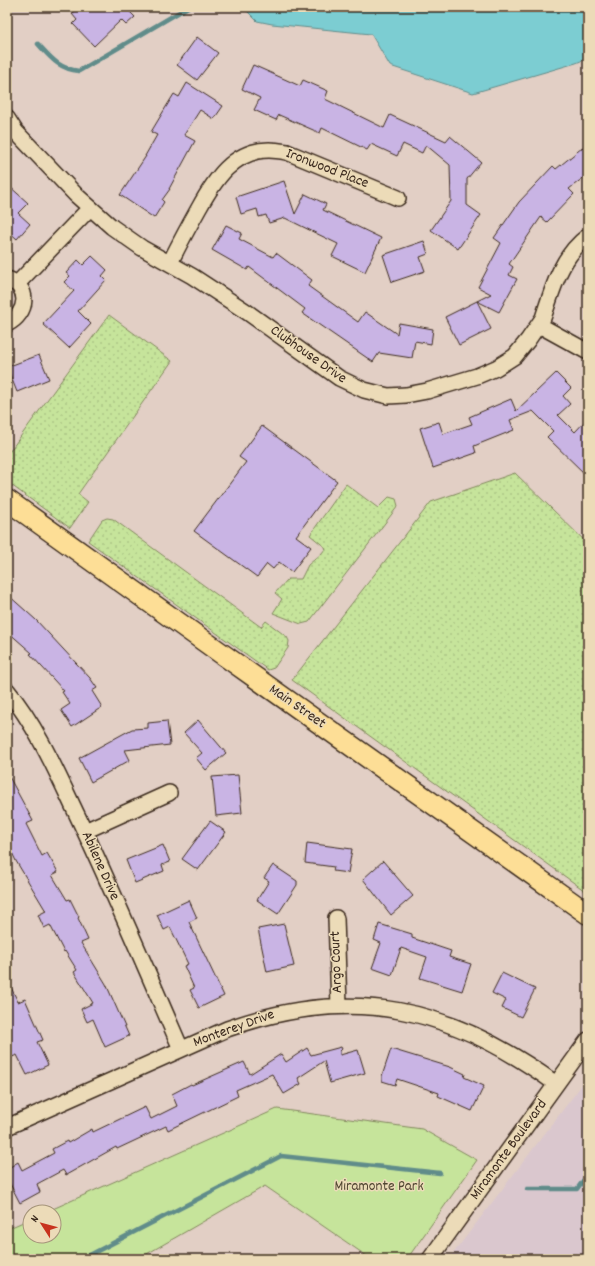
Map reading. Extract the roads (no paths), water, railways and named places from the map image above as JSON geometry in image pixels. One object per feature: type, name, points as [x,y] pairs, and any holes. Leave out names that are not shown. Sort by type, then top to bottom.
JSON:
[{"type":"main road","name":"Main Street","points":[[7,500],[588,914]]},
{"type":"street","name":"Clubhouse Drive","points":[[7,118],[12,136],[112,227],[142,248],[170,262],[247,312],[338,378],[364,390],[388,396],[406,395],[427,391],[477,376],[496,368],[514,356],[539,325],[557,276],[566,260],[588,236]]},
{"type":"street","name":"Ironwood Place","points":[[170,262],[216,180],[229,165],[246,155],[255,152],[268,150],[287,152],[398,198]]},
{"type":"street","points":[[7,324],[14,321],[24,308],[22,292],[12,281],[90,208]]},
{"type":"street","points":[[539,325],[588,352]]},
{"type":"street","name":"Abilene Drive","points":[[7,690],[35,731],[85,831],[182,1048]]},
{"type":"street","points":[[85,831],[169,793]]},
{"type":"street","name":"Argo Court","points":[[336,918],[339,1006]]},
{"type":"street","name":"Monterey Drive","points":[[7,1126],[227,1029],[253,1019],[317,1006],[375,1007],[406,1012],[446,1023],[476,1035],[507,1052],[538,1070],[556,1084]]},
{"type":"street","name":"Miramonte Boulevard","points":[[430,1259],[588,1040]]},
{"type":"water","points":[[243,7],[588,7],[588,58],[576,63],[473,93],[390,66],[371,34],[272,24],[257,21]]},
{"type":"waterway","points":[[38,44],[56,62],[66,68],[79,71],[188,7]]},
{"type":"waterway","points":[[82,1259],[281,1156],[440,1173]]},
{"type":"waterway","points":[[527,1189],[577,1189],[588,1174]]},
{"type":"park label","name":"Miramonte Park","points":[[379,1187]]}]
